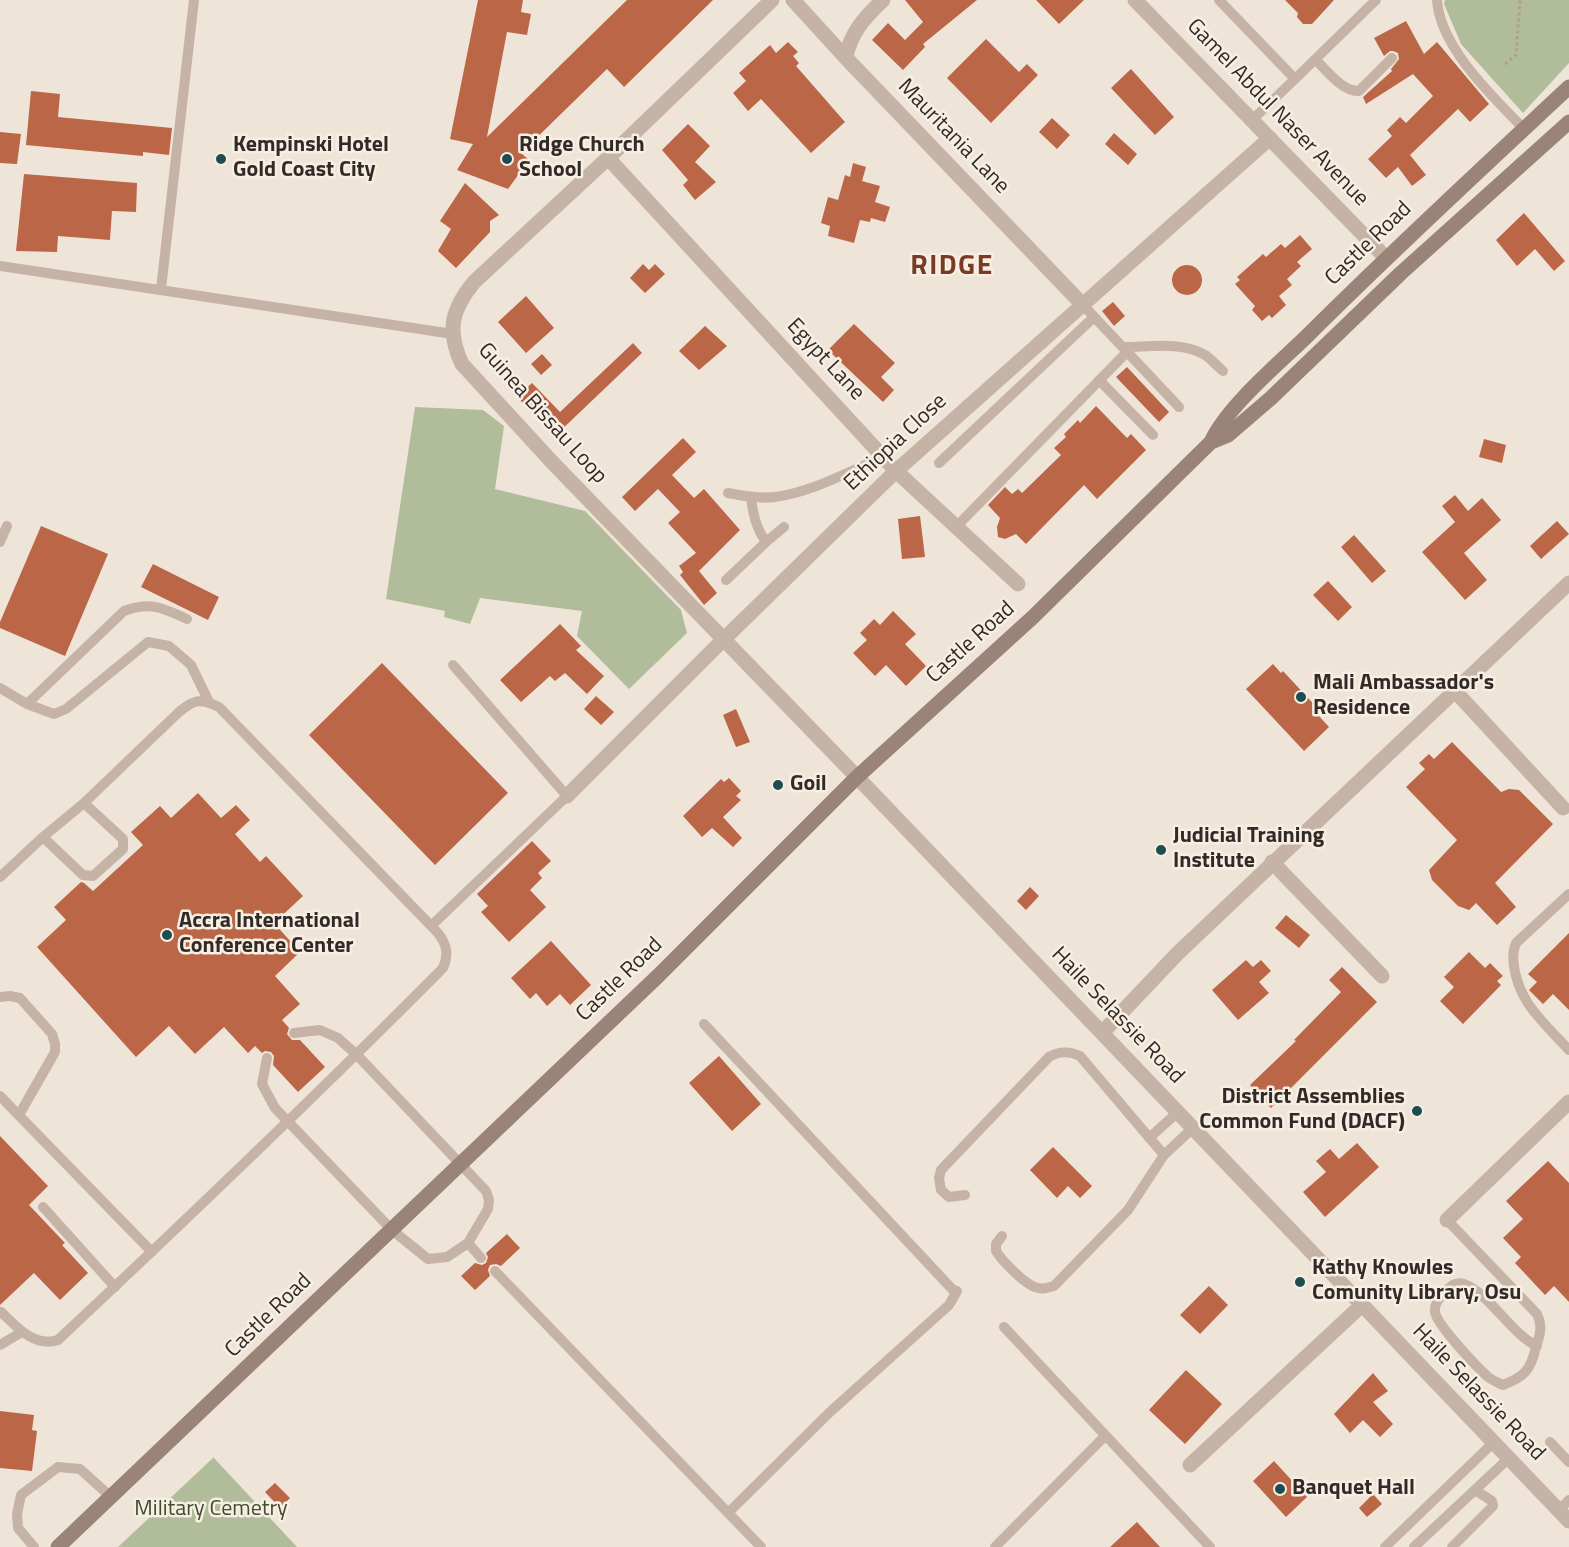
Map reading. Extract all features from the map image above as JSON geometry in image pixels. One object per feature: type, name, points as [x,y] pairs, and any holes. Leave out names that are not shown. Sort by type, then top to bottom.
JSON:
[{"type":"main road","name":"Castle Road","points":[[58,1547],[658,976],[857,777],[1033,617],[1211,442],[1218,427],[1258,383],[1386,258],[1569,87]]},
{"type":"main road","name":"Castle Road","points":[[1211,442],[1228,435],[1271,398],[1401,273],[1569,122]]},
{"type":"street","name":"Guinea Bissau Loop","points":[[772,0],[608,158],[474,282],[460,300],[453,317],[453,334],[455,350],[462,364],[552,462],[857,777]]},
{"type":"street","name":"Mauritania Lane","points":[[793,0],[1082,304]]},
{"type":"street","points":[[846,58],[848,44],[855,30],[883,0]]},
{"type":"street","name":"Gamel Abdul Naser Avenue","points":[[1135,0],[1386,258]]},
{"type":"street","name":"Ethiopia Close","points":[[567,796],[896,471],[1270,138]]},
{"type":"street","name":"Egypt Lane","points":[[608,158],[896,471],[1017,584]]},
{"type":"street","points":[[1102,1033],[1178,953],[1272,862],[1569,583]]},
{"type":"street","points":[[1454,690],[1563,808]]},
{"type":"street","name":"Haile Selassie Road","points":[[857,777],[1509,1458],[1566,1510]]},
{"type":"street","points":[[1272,862],[1382,976]]},
{"type":"street","points":[[1447,1220],[1569,1102]]},
{"type":"street","points":[[1190,1465],[1362,1305]]},
{"type":"lane","points":[[161,289],[194,0]]},
{"type":"lane","points":[[1219,0],[1295,79]]},
{"type":"lane","points":[[1252,120],[1376,0]]},
{"type":"lane","points":[[1437,0],[1441,23],[1451,44],[1468,67],[1524,129]]},
{"type":"lane","points":[[1316,60],[1345,87],[1353,91],[1359,90],[1392,58]]},
{"type":"lane","points":[[0,266],[453,334]]},
{"type":"lane","points":[[1082,304],[1179,407]]},
{"type":"lane","points":[[939,463],[1094,317]]},
{"type":"lane","points":[[956,527],[1099,380],[1125,350],[1173,346],[1190,348],[1206,355],[1223,371]]},
{"type":"lane","points":[[1099,380],[1153,435]]},
{"type":"lane","points":[[728,493],[751,497],[774,497],[805,490],[883,457]]},
{"type":"lane","points":[[751,497],[758,532],[766,542]]},
{"type":"lane","points":[[0,542],[7,526]]},
{"type":"lane","points":[[726,580],[784,526]]},
{"type":"lane","points":[[27,704],[124,611],[140,605],[159,606],[188,619]]},
{"type":"lane","points":[[0,688],[27,704],[54,714],[66,709],[148,642],[169,646],[191,665],[209,702]]},
{"type":"lane","points":[[431,926],[567,796],[453,665]]},
{"type":"lane","points":[[0,877],[84,803],[179,712],[191,702],[200,700],[219,707],[431,926],[445,942],[447,951],[443,968],[357,1055],[153,1252],[58,1340],[50,1343],[40,1341],[22,1332],[1,1312]]},
{"type":"lane","points":[[43,837],[83,875],[93,876],[123,849],[124,844],[123,839],[84,803]]},
{"type":"lane","points":[[1569,894],[1516,943],[1512,962],[1526,1001],[1569,1050]]},
{"type":"lane","points":[[0,997],[20,998],[52,1034],[56,1044],[55,1052],[19,1115]]},
{"type":"lane","points":[[704,1024],[953,1290],[957,1291],[949,1305],[830,1412],[728,1513]]},
{"type":"lane","points":[[267,1059],[262,1084],[274,1108],[392,1230],[428,1259],[447,1257],[468,1244],[488,1209],[489,1200],[486,1191],[357,1055],[338,1038],[320,1030],[294,1033]]},
{"type":"lane","points":[[965,1195],[949,1197],[941,1190],[939,1178],[941,1170],[1049,1058],[1057,1053],[1070,1052],[1080,1056],[1164,1155]]},
{"type":"lane","points":[[0,1096],[153,1252]]},
{"type":"lane","points":[[1149,1138],[1178,1112]]},
{"type":"lane","points":[[1002,1236],[996,1244],[996,1251],[1001,1258],[1033,1287],[1045,1289],[1054,1286],[1128,1210],[1164,1155],[1193,1128]]},
{"type":"lane","points":[[43,1207],[115,1287]]},
{"type":"lane","points":[[1447,1220],[1537,1314],[1541,1327],[1535,1356],[1529,1368],[1517,1379],[1503,1385],[1488,1377],[1438,1323],[1434,1311],[1438,1299],[1452,1285],[1461,1283],[1472,1288],[1526,1341],[1537,1346]]},
{"type":"lane","points":[[468,1244],[481,1258]]},
{"type":"lane","points":[[495,1271],[761,1547]]},
{"type":"lane","points":[[1004,1327],[1209,1547]]},
{"type":"lane","points":[[0,1345],[22,1332]]},
{"type":"lane","points":[[995,1547],[1105,1436]]},
{"type":"lane","points":[[1385,1547],[1494,1442]]},
{"type":"lane","points":[[1550,1442],[1569,1462]]},
{"type":"lane","points":[[1414,1547],[1509,1458]]},
{"type":"lane","points":[[34,1547],[18,1528],[17,1514],[21,1495],[58,1467],[80,1469],[111,1497]]},
{"type":"lane","points":[[1452,1547],[1493,1506],[1492,1502],[1475,1490]]},
{"type":"path","points":[[1505,64],[1516,55],[1520,0]]},
{"type":"green space","points":[[1445,0],[1569,0],[1569,63],[1523,113],[1461,44],[1444,4]]},
{"type":"green space","points":[[415,407],[483,410],[504,426],[495,489],[585,511],[681,610],[687,633],[629,689],[577,636],[582,611],[480,598],[470,624],[444,617],[445,611],[386,599]]},
{"type":"green space","name":"Military Cemetry","points":[[213,1458],[297,1547],[118,1547]]},
{"type":"building","points":[[478,0],[523,0],[521,12],[531,14],[527,35],[507,32],[487,137],[627,0],[713,0],[624,87],[607,69],[521,153],[529,160],[508,189],[457,170],[473,144],[450,139]]},
{"type":"building","points":[[905,0],[977,0],[923,44],[925,47],[903,70],[872,40],[888,23],[905,40],[923,22]]},
{"type":"building","points":[[1036,0],[1084,0],[1059,24]]},
{"type":"building","points":[[1285,0],[1334,0],[1312,24],[1303,24],[1297,17],[1298,13]]},
{"type":"building","points":[[1406,21],[1424,54],[1437,42],[1489,104],[1470,122],[1458,109],[1410,155],[1426,175],[1412,186],[1398,167],[1386,178],[1368,159],[1392,136],[1387,130],[1400,117],[1406,123],[1433,96],[1413,74],[1366,104],[1363,97],[1392,71],[1391,69],[1399,59],[1398,53],[1393,51],[1384,56],[1374,38]]},
{"type":"building","points":[[986,39],[1019,72],[1027,64],[1038,75],[991,123],[947,78]]},
{"type":"building","points":[[788,42],[798,52],[793,56],[799,63],[796,66],[845,122],[811,153],[761,99],[748,111],[733,93],[746,81],[739,73],[770,45],[776,53]]},
{"type":"building","points":[[1131,69],[1174,117],[1155,135],[1111,88]]},
{"type":"building","points":[[31,91],[60,94],[58,117],[172,128],[169,155],[143,152],[143,156],[26,145]]},
{"type":"building","points":[[1052,118],[1070,135],[1057,149],[1039,132]]},
{"type":"building","points":[[688,124],[710,146],[695,162],[716,182],[695,200],[683,185],[688,180],[662,150]]},
{"type":"building","points":[[0,132],[21,134],[17,164],[0,163]]},
{"type":"building","points":[[1114,133],[1137,154],[1128,165],[1105,144]]},
{"type":"building","points":[[853,163],[866,167],[862,181],[880,186],[875,202],[890,207],[885,222],[871,218],[870,222],[860,220],[854,243],[828,236],[830,226],[821,223],[828,197],[838,200],[845,175],[850,177]]},
{"type":"building","points":[[24,174],[137,183],[136,212],[112,211],[110,240],[58,236],[57,252],[16,251]]},
{"type":"building","points":[[465,183],[499,215],[490,221],[490,232],[456,268],[438,251],[451,229],[440,221]]},
{"type":"building","points":[[1524,213],[1565,261],[1554,271],[1535,249],[1517,266],[1496,240]]},
{"type":"building","points":[[1300,235],[1312,249],[1297,262],[1301,266],[1287,279],[1292,285],[1279,296],[1286,305],[1272,318],[1269,315],[1262,321],[1252,310],[1255,306],[1235,284],[1240,280],[1237,277],[1263,254],[1266,257],[1281,244],[1285,248]]},
{"type":"building","points":[[643,264],[649,270],[655,264],[665,274],[645,293],[630,278]]},
{"type":"building","points":[[1187,265],[1198,269],[1202,280],[1198,291],[1187,295],[1176,291],[1172,280],[1176,269]]},
{"type":"building","points":[[526,296],[554,328],[526,353],[498,322]]},
{"type":"building","points":[[1113,302],[1125,316],[1114,326],[1102,311]]},
{"type":"building","points":[[854,324],[895,363],[881,377],[894,390],[883,402],[828,350]]},
{"type":"building","points":[[705,326],[727,346],[699,370],[679,351]]},
{"type":"building","points":[[633,343],[642,353],[557,434],[537,413],[535,415],[517,397],[532,383],[560,412]]},
{"type":"building","points":[[542,354],[552,365],[541,375],[531,364]]},
{"type":"building","points":[[1127,367],[1169,412],[1159,422],[1116,377]]},
{"type":"building","points":[[1096,406],[1127,438],[1131,434],[1146,450],[1097,499],[1084,485],[1026,544],[1016,534],[1005,539],[998,537],[997,527],[1000,518],[988,505],[1005,487],[1012,494],[1018,489],[1022,493],[1061,455],[1054,448],[1066,437],[1064,434],[1078,420],[1080,423]]},
{"type":"building","points":[[683,438],[696,452],[672,475],[694,498],[704,489],[740,530],[699,571],[717,593],[704,605],[680,575],[683,572],[679,566],[696,553],[668,523],[680,512],[658,489],[635,511],[622,497]]},
{"type":"building","points":[[1484,439],[1506,445],[1502,463],[1479,457]]},
{"type":"building","points":[[1455,495],[1468,511],[1482,498],[1501,520],[1464,553],[1487,580],[1465,600],[1422,552],[1455,522],[1442,506]]},
{"type":"building","points":[[920,516],[925,557],[902,559],[898,519]]},
{"type":"building","points":[[1557,521],[1569,534],[1541,559],[1530,546]]},
{"type":"building","points":[[41,526],[108,554],[65,656],[0,628],[0,622]]},
{"type":"building","points":[[1354,535],[1386,571],[1372,583],[1341,547]]},
{"type":"building","points":[[153,564],[219,597],[208,620],[141,587]]},
{"type":"building","points":[[1328,581],[1352,607],[1338,621],[1313,595]]},
{"type":"building","points":[[893,611],[916,634],[905,644],[926,666],[906,686],[886,665],[875,676],[853,653],[867,640],[860,633],[874,619],[880,625]]},
{"type":"building","points":[[560,624],[581,646],[576,650],[604,676],[587,694],[565,673],[555,681],[550,676],[521,702],[500,680]]},
{"type":"building","points":[[382,663],[508,793],[435,865],[309,735]]},
{"type":"building","points":[[1273,664],[1281,673],[1283,671],[1321,712],[1318,715],[1329,727],[1304,751],[1246,689]]},
{"type":"building","points":[[596,696],[614,712],[601,725],[584,709]]},
{"type":"building","points":[[736,709],[750,742],[736,747],[723,715]]},
{"type":"building","points":[[1452,742],[1501,792],[1509,789],[1519,790],[1553,824],[1495,883],[1516,907],[1497,925],[1476,903],[1469,910],[1458,906],[1432,880],[1429,870],[1457,840],[1406,787],[1425,769],[1419,763],[1429,754],[1434,759]]},
{"type":"building","points":[[729,778],[741,791],[736,796],[741,800],[723,817],[742,838],[733,847],[712,828],[702,837],[683,816],[721,779],[724,782]]},
{"type":"building","name":"Accra International Conference Center","points":[[198,793],[221,818],[236,805],[250,820],[235,834],[260,862],[266,856],[303,896],[274,923],[300,952],[275,976],[300,1004],[282,1020],[289,1028],[287,1034],[292,1040],[300,1040],[325,1067],[298,1092],[273,1065],[274,1056],[271,1052],[262,1053],[255,1046],[248,1053],[224,1027],[195,1054],[169,1026],[136,1057],[37,947],[66,920],[54,907],[81,882],[93,891],[143,845],[131,832],[160,806],[171,818]]},
{"type":"building","points":[[532,841],[551,861],[538,873],[542,878],[530,890],[546,907],[509,942],[481,912],[488,906],[477,894]]},
{"type":"building","points":[[1030,887],[1039,896],[1026,910],[1017,901]]},
{"type":"building","points":[[1286,915],[1310,935],[1299,948],[1275,928]]},
{"type":"building","points":[[1569,933],[1569,1010],[1553,994],[1543,1004],[1529,990],[1537,982],[1528,974]]},
{"type":"building","points":[[551,941],[591,985],[570,1005],[560,994],[547,1006],[536,993],[530,999],[511,978]]},
{"type":"building","points":[[1469,952],[1485,968],[1490,963],[1503,976],[1497,981],[1501,985],[1463,1024],[1440,1001],[1454,987],[1444,977]]},
{"type":"building","points":[[1246,960],[1253,967],[1261,960],[1271,971],[1259,982],[1269,993],[1238,1020],[1212,990]]},
{"type":"building","points":[[1342,967],[1377,1002],[1271,1108],[1250,1085],[1296,1041],[1294,1040],[1341,992],[1329,980]]},
{"type":"building","points":[[719,1056],[761,1104],[732,1131],[689,1083]]},
{"type":"building","points":[[0,1136],[48,1186],[29,1205],[65,1243],[62,1245],[88,1273],[60,1300],[34,1273],[0,1305]]},
{"type":"building","points":[[1357,1143],[1379,1167],[1325,1217],[1303,1192],[1326,1172],[1316,1161],[1330,1149],[1339,1159]]},
{"type":"building","points":[[1053,1147],[1092,1186],[1080,1198],[1068,1186],[1057,1198],[1030,1170]]},
{"type":"building","points":[[1548,1161],[1569,1183],[1569,1302],[1554,1286],[1545,1295],[1515,1263],[1521,1257],[1503,1238],[1523,1219],[1506,1201]]},
{"type":"building","points":[[507,1234],[520,1248],[501,1266],[490,1265],[488,1270],[490,1276],[475,1290],[461,1276],[475,1263],[482,1265],[486,1263],[488,1257],[486,1253]]},
{"type":"building","points":[[1209,1286],[1228,1305],[1200,1334],[1180,1315]]},
{"type":"building","points":[[1186,1370],[1222,1404],[1185,1444],[1149,1410]]},
{"type":"building","points":[[1373,1373],[1388,1391],[1373,1402],[1393,1424],[1380,1437],[1363,1420],[1350,1433],[1334,1414]]},
{"type":"building","points":[[0,1411],[34,1415],[32,1430],[37,1431],[32,1471],[0,1468]]},
{"type":"building","name":"Banquet Hall","points":[[1274,1461],[1307,1497],[1286,1517],[1253,1481]]},
{"type":"building","points":[[275,1483],[290,1498],[280,1508],[265,1492]]},
{"type":"building","points":[[1373,1494],[1382,1504],[1367,1517],[1359,1508]]},
{"type":"building","points":[[1137,1522],[1160,1547],[1110,1547]]},
{"type":"place","name":"Kempinski Hotel Gold Coast City","points":[[221,159]]},
{"type":"place","name":"Ridge Church School","points":[[507,159]]},
{"type":"place","name":"Mali Ambassador's Residence","points":[[1301,697]]},
{"type":"place","name":"Goil","points":[[778,785]]},
{"type":"place","name":"Judicial Training Institute","points":[[1161,850]]},
{"type":"place","name":"Accra International Conference Center","points":[[167,935]]},
{"type":"place","name":"District Assemblies Common Fund (DACF)","points":[[1417,1111]]},
{"type":"place","name":"Kathy Knowles Comunity Library, Osu","points":[[1300,1282]]},
{"type":"place","name":"Banquet Hall","points":[[1280,1489]]},
{"type":"district","name":"RIDGE","points":[[952,267]]}]
